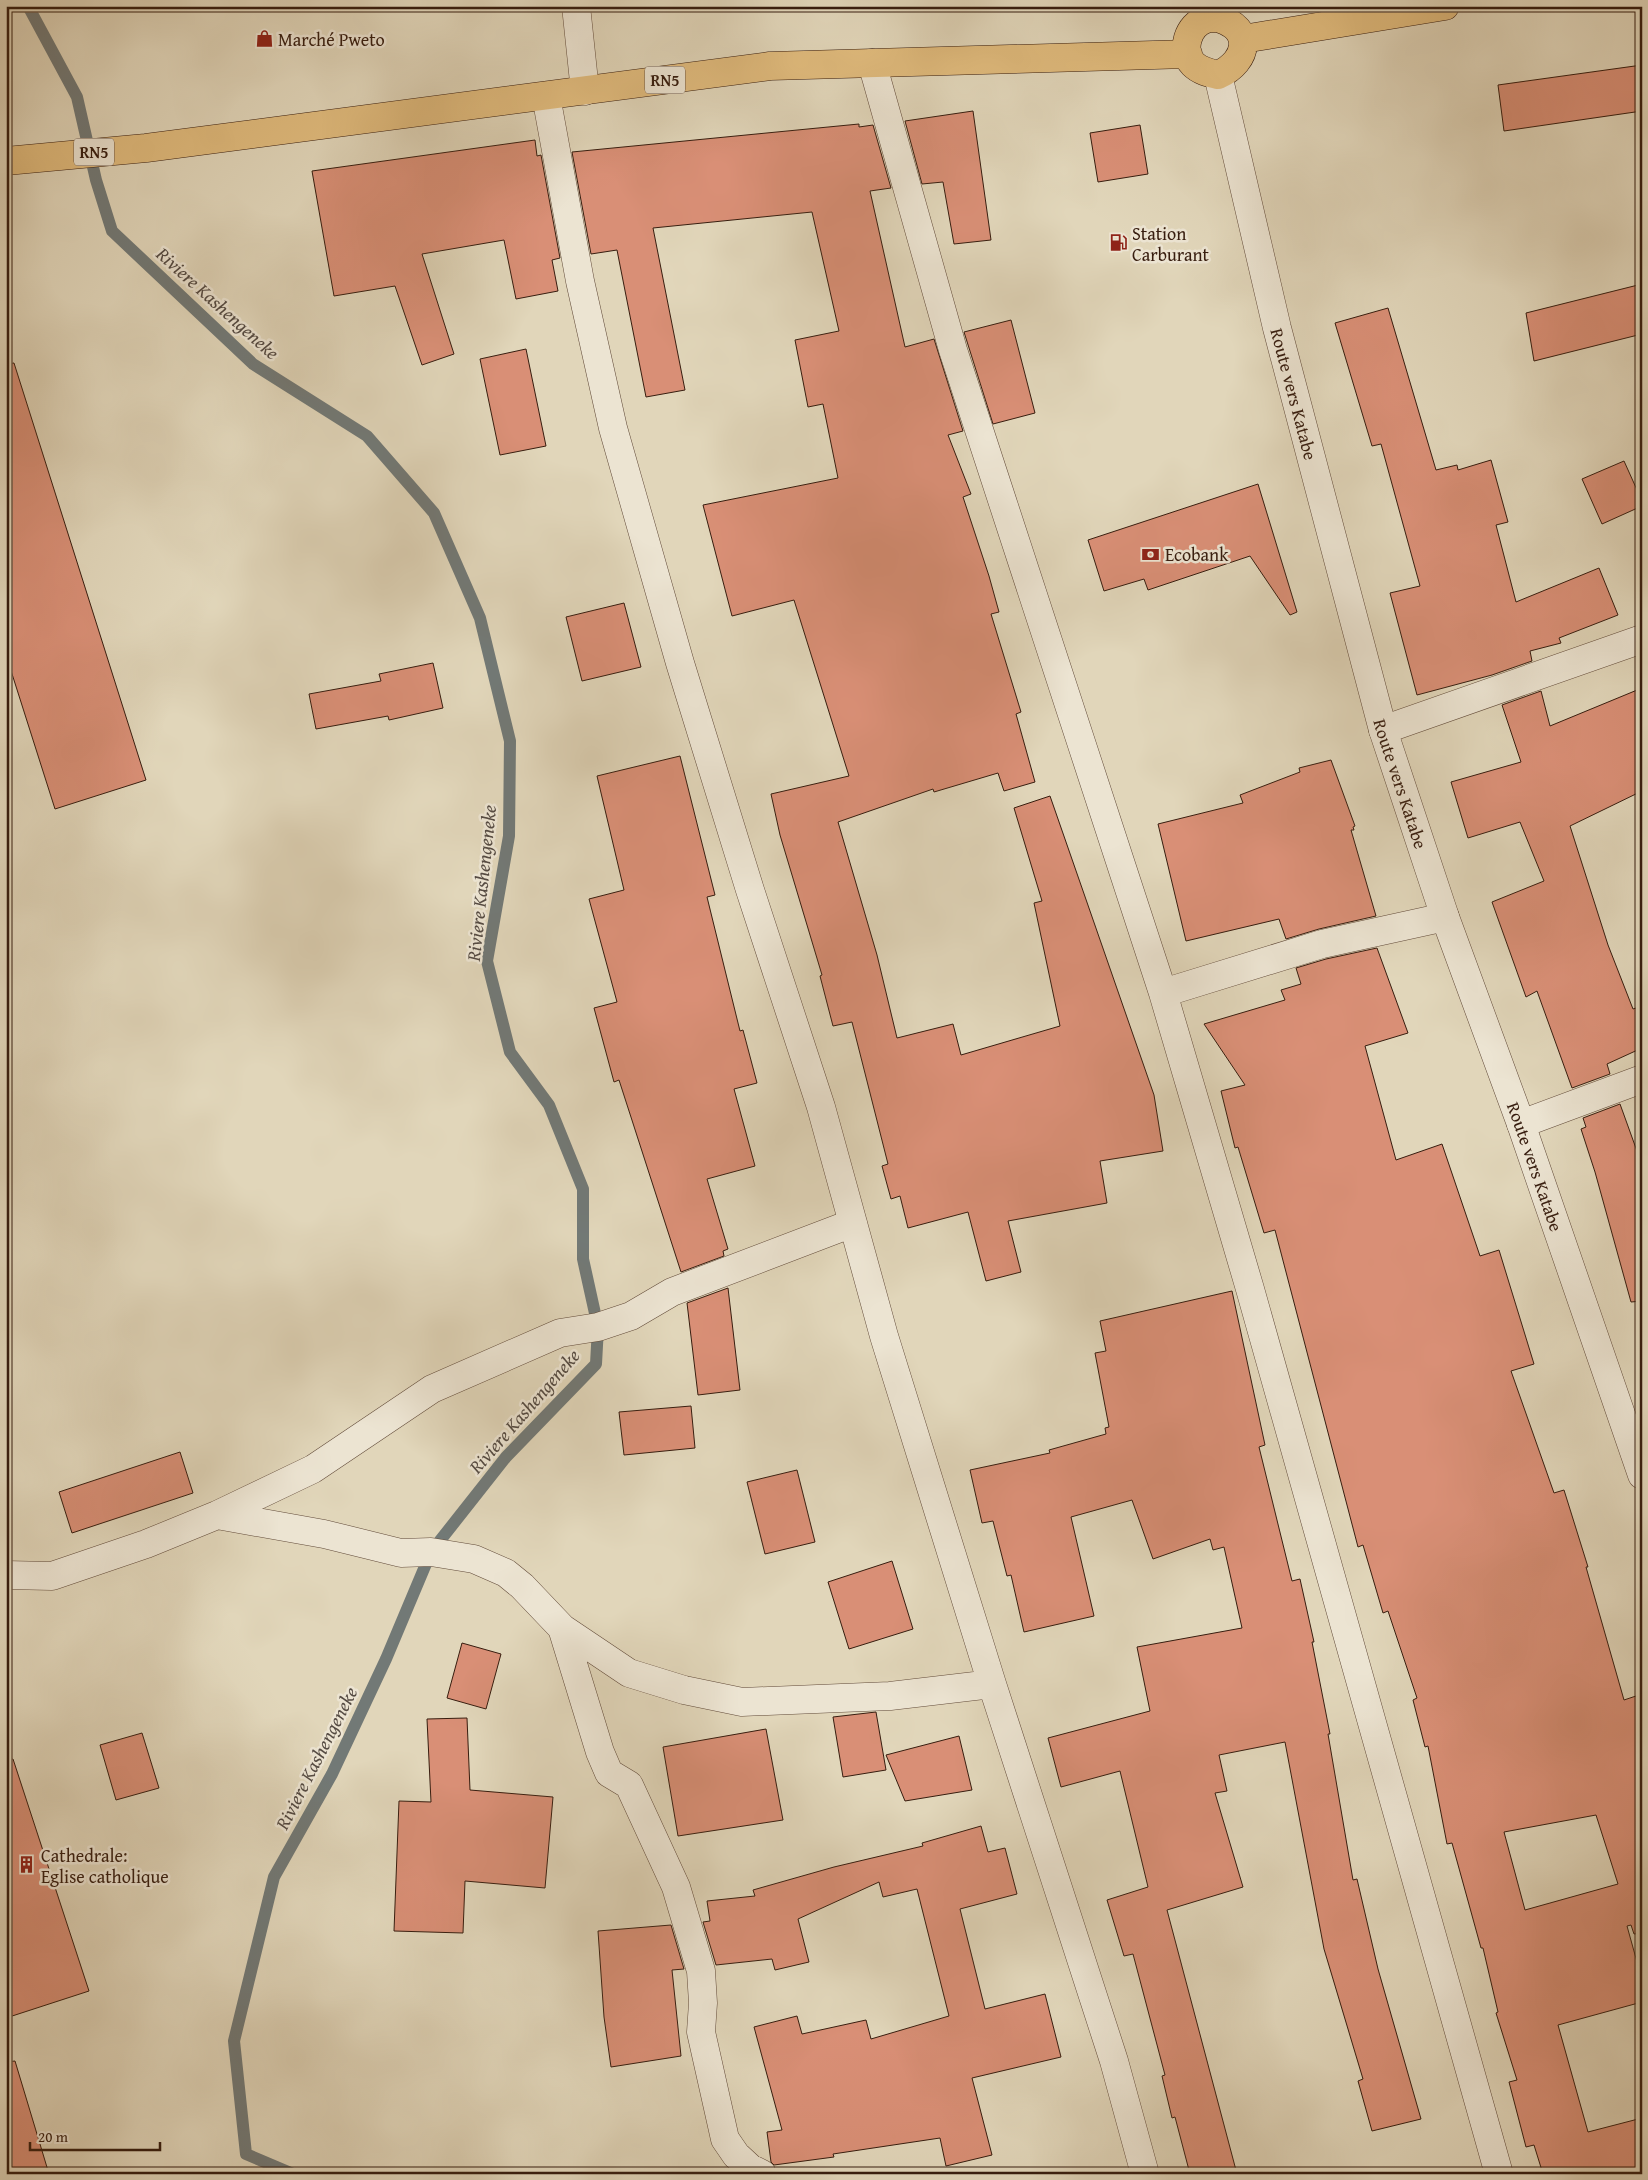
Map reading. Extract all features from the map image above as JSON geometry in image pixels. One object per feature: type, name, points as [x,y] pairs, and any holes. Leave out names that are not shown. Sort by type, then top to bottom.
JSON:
[{"type":"highway","points":[[1243,39],[1445,6]]},
{"type":"highway","points":[[1217,18],[1229,21],[1238,29],[1243,39],[1242,51],[1238,62],[1230,70],[1218,76],[1200,70],[1192,63],[1186,44],[1189,35],[1196,25],[1206,19],[1217,18]]},
{"type":"highway","name":"RN5","points":[[6,161],[41,156],[146,148],[770,66],[1188,54]]},
{"type":"street","points":[[576,6],[585,91]]},
{"type":"street","points":[[872,63],[953,350],[1163,993],[1250,1290],[1499,2174]]},
{"type":"street","name":"Route vers Katabe","points":[[1218,76],[1277,328],[1383,730],[1445,917],[1521,1124],[1642,1474]]},
{"type":"street","points":[[546,96],[580,281],[613,428],[680,662],[753,900],[821,1107],[884,1336],[992,1684],[1114,2061],[1145,2174]]},
{"type":"street","points":[[1383,730],[1642,638]]},
{"type":"street","points":[[1163,993],[1322,944],[1445,917]]},
{"type":"street","points":[[1521,1124],[1642,1079]]},
{"type":"street","points":[[6,1575],[52,1576],[146,1544],[217,1515],[313,1469],[432,1389],[560,1333],[598,1327],[631,1316],[672,1292],[853,1223]]},
{"type":"street","points":[[217,1515],[324,1534],[401,1553],[431,1552],[474,1559],[506,1573],[522,1586],[562,1628],[629,1674],[684,1690],[742,1702],[890,1696],[992,1684]]},
{"type":"street","points":[[562,1628],[600,1752],[609,1773],[629,1785],[676,1887],[701,1971],[703,2003],[701,2032],[725,2139],[736,2155],[750,2168],[762,2174]]},
{"type":"building","points":[[1642,65],[1642,111],[1504,131],[1498,85]]},
{"type":"building","points":[[973,111],[991,240],[954,244],[943,182],[922,184],[905,121]]},
{"type":"building","points":[[859,124],[859,127],[873,125],[891,188],[870,191],[905,347],[934,339],[963,431],[948,435],[971,494],[963,497],[999,612],[991,614],[1021,712],[1016,714],[1035,782],[1004,791],[998,773],[934,792],[933,789],[838,822],[877,955],[897,1038],[953,1024],[961,1055],[1060,1026],[1034,903],[1042,901],[1014,808],[1050,796],[1154,1095],[1163,1151],[1100,1161],[1107,1203],[1008,1221],[1021,1272],[986,1281],[968,1212],[908,1228],[900,1196],[891,1199],[882,1166],[888,1164],[852,1022],[833,1026],[820,976],[822,975],[780,835],[771,794],[849,776],[794,600],[732,616],[703,505],[838,478],[823,404],[808,407],[795,340],[839,331],[812,212],[653,228],[685,390],[646,397],[617,250],[591,254],[572,152]]},
{"type":"building","points":[[1140,125],[1148,174],[1098,182],[1090,133]]},
{"type":"building","points":[[535,140],[537,156],[541,155],[560,258],[552,260],[558,291],[516,299],[504,240],[422,254],[454,354],[422,365],[395,286],[334,296],[312,171]]},
{"type":"building","points":[[1642,284],[1642,334],[1534,361],[1526,313]]},
{"type":"building","points":[[1388,308],[1436,470],[1457,465],[1458,470],[1491,460],[1508,522],[1496,525],[1516,602],[1599,568],[1618,615],[1559,638],[1561,643],[1530,651],[1532,661],[1492,675],[1417,695],[1390,593],[1420,586],[1381,444],[1372,446],[1335,323]]},
{"type":"building","points":[[1011,320],[1035,413],[993,424],[964,332]]},
{"type":"building","points":[[526,349],[546,446],[500,455],[480,359]]},
{"type":"building","points":[[14,363],[146,780],[55,809],[6,655],[6,364]]},
{"type":"building","points":[[1624,461],[1642,501],[1642,506],[1602,524],[1582,479]]},
{"type":"building","points":[[1258,484],[1297,612],[1290,615],[1250,556],[1148,590],[1144,579],[1104,591],[1088,540]]},
{"type":"building","points":[[624,603],[641,667],[582,681],[566,617]]},
{"type":"building","points":[[433,663],[443,708],[389,720],[388,716],[316,729],[309,694],[381,681],[379,674]]},
{"type":"building","points":[[1642,688],[1642,791],[1570,826],[1608,945],[1633,1009],[1642,1006],[1642,1048],[1607,1064],[1610,1074],[1572,1088],[1537,991],[1526,997],[1492,902],[1544,881],[1520,822],[1468,838],[1451,782],[1521,762],[1502,705],[1541,691],[1550,726]]},
{"type":"building","points":[[680,756],[715,895],[707,897],[740,1031],[743,1030],[757,1083],[734,1089],[755,1166],[707,1179],[728,1249],[723,1251],[724,1256],[681,1272],[619,1080],[614,1082],[594,1008],[617,1002],[589,899],[624,890],[597,776]]},
{"type":"building","points":[[1331,760],[1355,826],[1353,827],[1354,830],[1351,830],[1376,916],[1319,929],[1286,939],[1279,919],[1186,941],[1158,824],[1243,803],[1240,795],[1300,772],[1299,768]]},
{"type":"building","points":[[1377,948],[1408,1033],[1365,1046],[1396,1160],[1442,1144],[1480,1256],[1499,1250],[1534,1364],[1511,1371],[1554,1493],[1564,1490],[1588,1567],[1586,1567],[1624,1700],[1642,1694],[1642,1933],[1634,1934],[1631,1925],[1627,1926],[1642,1980],[1642,2002],[1558,2025],[1588,2132],[1642,2118],[1642,2168],[1620,2174],[1543,2174],[1534,2145],[1526,2147],[1509,2082],[1517,2080],[1496,2013],[1498,2012],[1483,1948],[1481,1948],[1452,1843],[1447,1844],[1428,1746],[1425,1747],[1413,1700],[1417,1698],[1388,1611],[1383,1613],[1363,1545],[1358,1547],[1275,1230],[1264,1233],[1238,1147],[1235,1148],[1221,1091],[1245,1085],[1204,1024],[1285,1000],[1281,990],[1301,984],[1296,968],[1326,959]],"holes":[[[1596,1815],[1618,1884],[1525,1910],[1504,1832]]]},
{"type":"building","points":[[1620,1104],[1642,1165],[1642,1301],[1631,1302],[1595,1172],[1581,1129],[1586,1127],[1583,1118]]},
{"type":"building","points":[[728,1288],[740,1390],[698,1395],[687,1303]]},
{"type":"building","points":[[1232,1291],[1265,1445],[1259,1447],[1292,1581],[1300,1579],[1314,1642],[1312,1642],[1330,1734],[1328,1734],[1353,1880],[1357,1879],[1378,1969],[1421,2119],[1372,2131],[1358,2081],[1363,2079],[1324,1949],[1285,1742],[1219,1755],[1227,1791],[1215,1793],[1243,1887],[1167,1910],[1237,2174],[1190,2174],[1175,2117],[1172,2118],[1162,2076],[1165,2075],[1133,1954],[1124,1956],[1107,1900],[1148,1887],[1120,1771],[1061,1787],[1048,1738],[1150,1711],[1137,1647],[1242,1628],[1224,1547],[1213,1550],[1210,1539],[1153,1559],[1132,1500],[1071,1517],[1094,1616],[1024,1632],[1011,1575],[1007,1576],[993,1521],[982,1523],[970,1470],[1050,1453],[1049,1450],[1106,1434],[1105,1428],[1109,1427],[1095,1353],[1106,1351],[1100,1321]]},
{"type":"building","points":[[691,1406],[695,1448],[624,1455],[619,1412]]},
{"type":"building","points":[[180,1452],[193,1493],[72,1533],[59,1492]]},
{"type":"building","points":[[797,1470],[815,1542],[765,1554],[747,1482]]},
{"type":"building","points":[[892,1561],[913,1629],[849,1649],[828,1582]]},
{"type":"building","points":[[462,1643],[501,1654],[486,1709],[447,1698]]},
{"type":"building","points":[[876,1712],[886,1770],[843,1777],[833,1717]]},
{"type":"building","points":[[467,1718],[470,1790],[553,1797],[545,1888],[465,1881],[463,1933],[394,1931],[399,1801],[431,1802],[427,1719]]},
{"type":"building","points":[[766,1729],[783,1820],[678,1836],[663,1747]]},
{"type":"building","points":[[142,1733],[159,1788],[116,1800],[100,1745]]},
{"type":"building","points":[[959,1736],[972,1790],[905,1801],[886,1755]]},
{"type":"building","name":"Cathedrale: Eglise catholique","points":[[13,1759],[89,1991],[6,2018],[6,1760]]},
{"type":"building","points":[[981,1826],[988,1852],[1005,1848],[1017,1894],[960,1909],[985,2009],[1045,1994],[1061,2057],[972,2078],[992,2155],[946,2166],[940,2138],[833,2154],[834,2157],[774,2165],[771,2162],[767,2132],[782,2130],[754,2027],[797,2016],[802,2034],[866,2020],[871,2039],[949,2016],[917,1889],[883,1897],[879,1882],[798,1919],[809,1962],[775,1970],[772,1959],[716,1965],[703,1922],[710,1921],[707,1901],[755,1896],[753,1890],[834,1867],[923,1846],[922,1843]]},
{"type":"building","points":[[671,1925],[684,1969],[672,1970],[681,2056],[611,2067],[604,2017],[598,1931]]},
{"type":"building","points":[[15,2061],[49,2174],[6,2174],[6,2062]]},
{"type":"waterway","name":"Riviere Kashengeneke","points":[[28,6],[77,97],[96,180],[112,231],[253,364],[367,436],[434,513],[480,618],[510,741],[509,836],[487,961],[510,1052],[549,1105],[583,1189],[583,1259],[598,1327],[596,1364],[506,1457],[431,1552],[386,1659],[332,1774],[274,1877],[234,2041],[246,2154],[293,2174]]},
{"type":"place","name":"Marché Pweto","points":[[264,39]]},
{"type":"place","name":"Station Carburant","points":[[1118,243]]},
{"type":"place","name":"Ecobank","points":[[1151,554]]},
{"type":"place","name":"Cathedrale: Eglise catholique","points":[[27,1865]]}]
